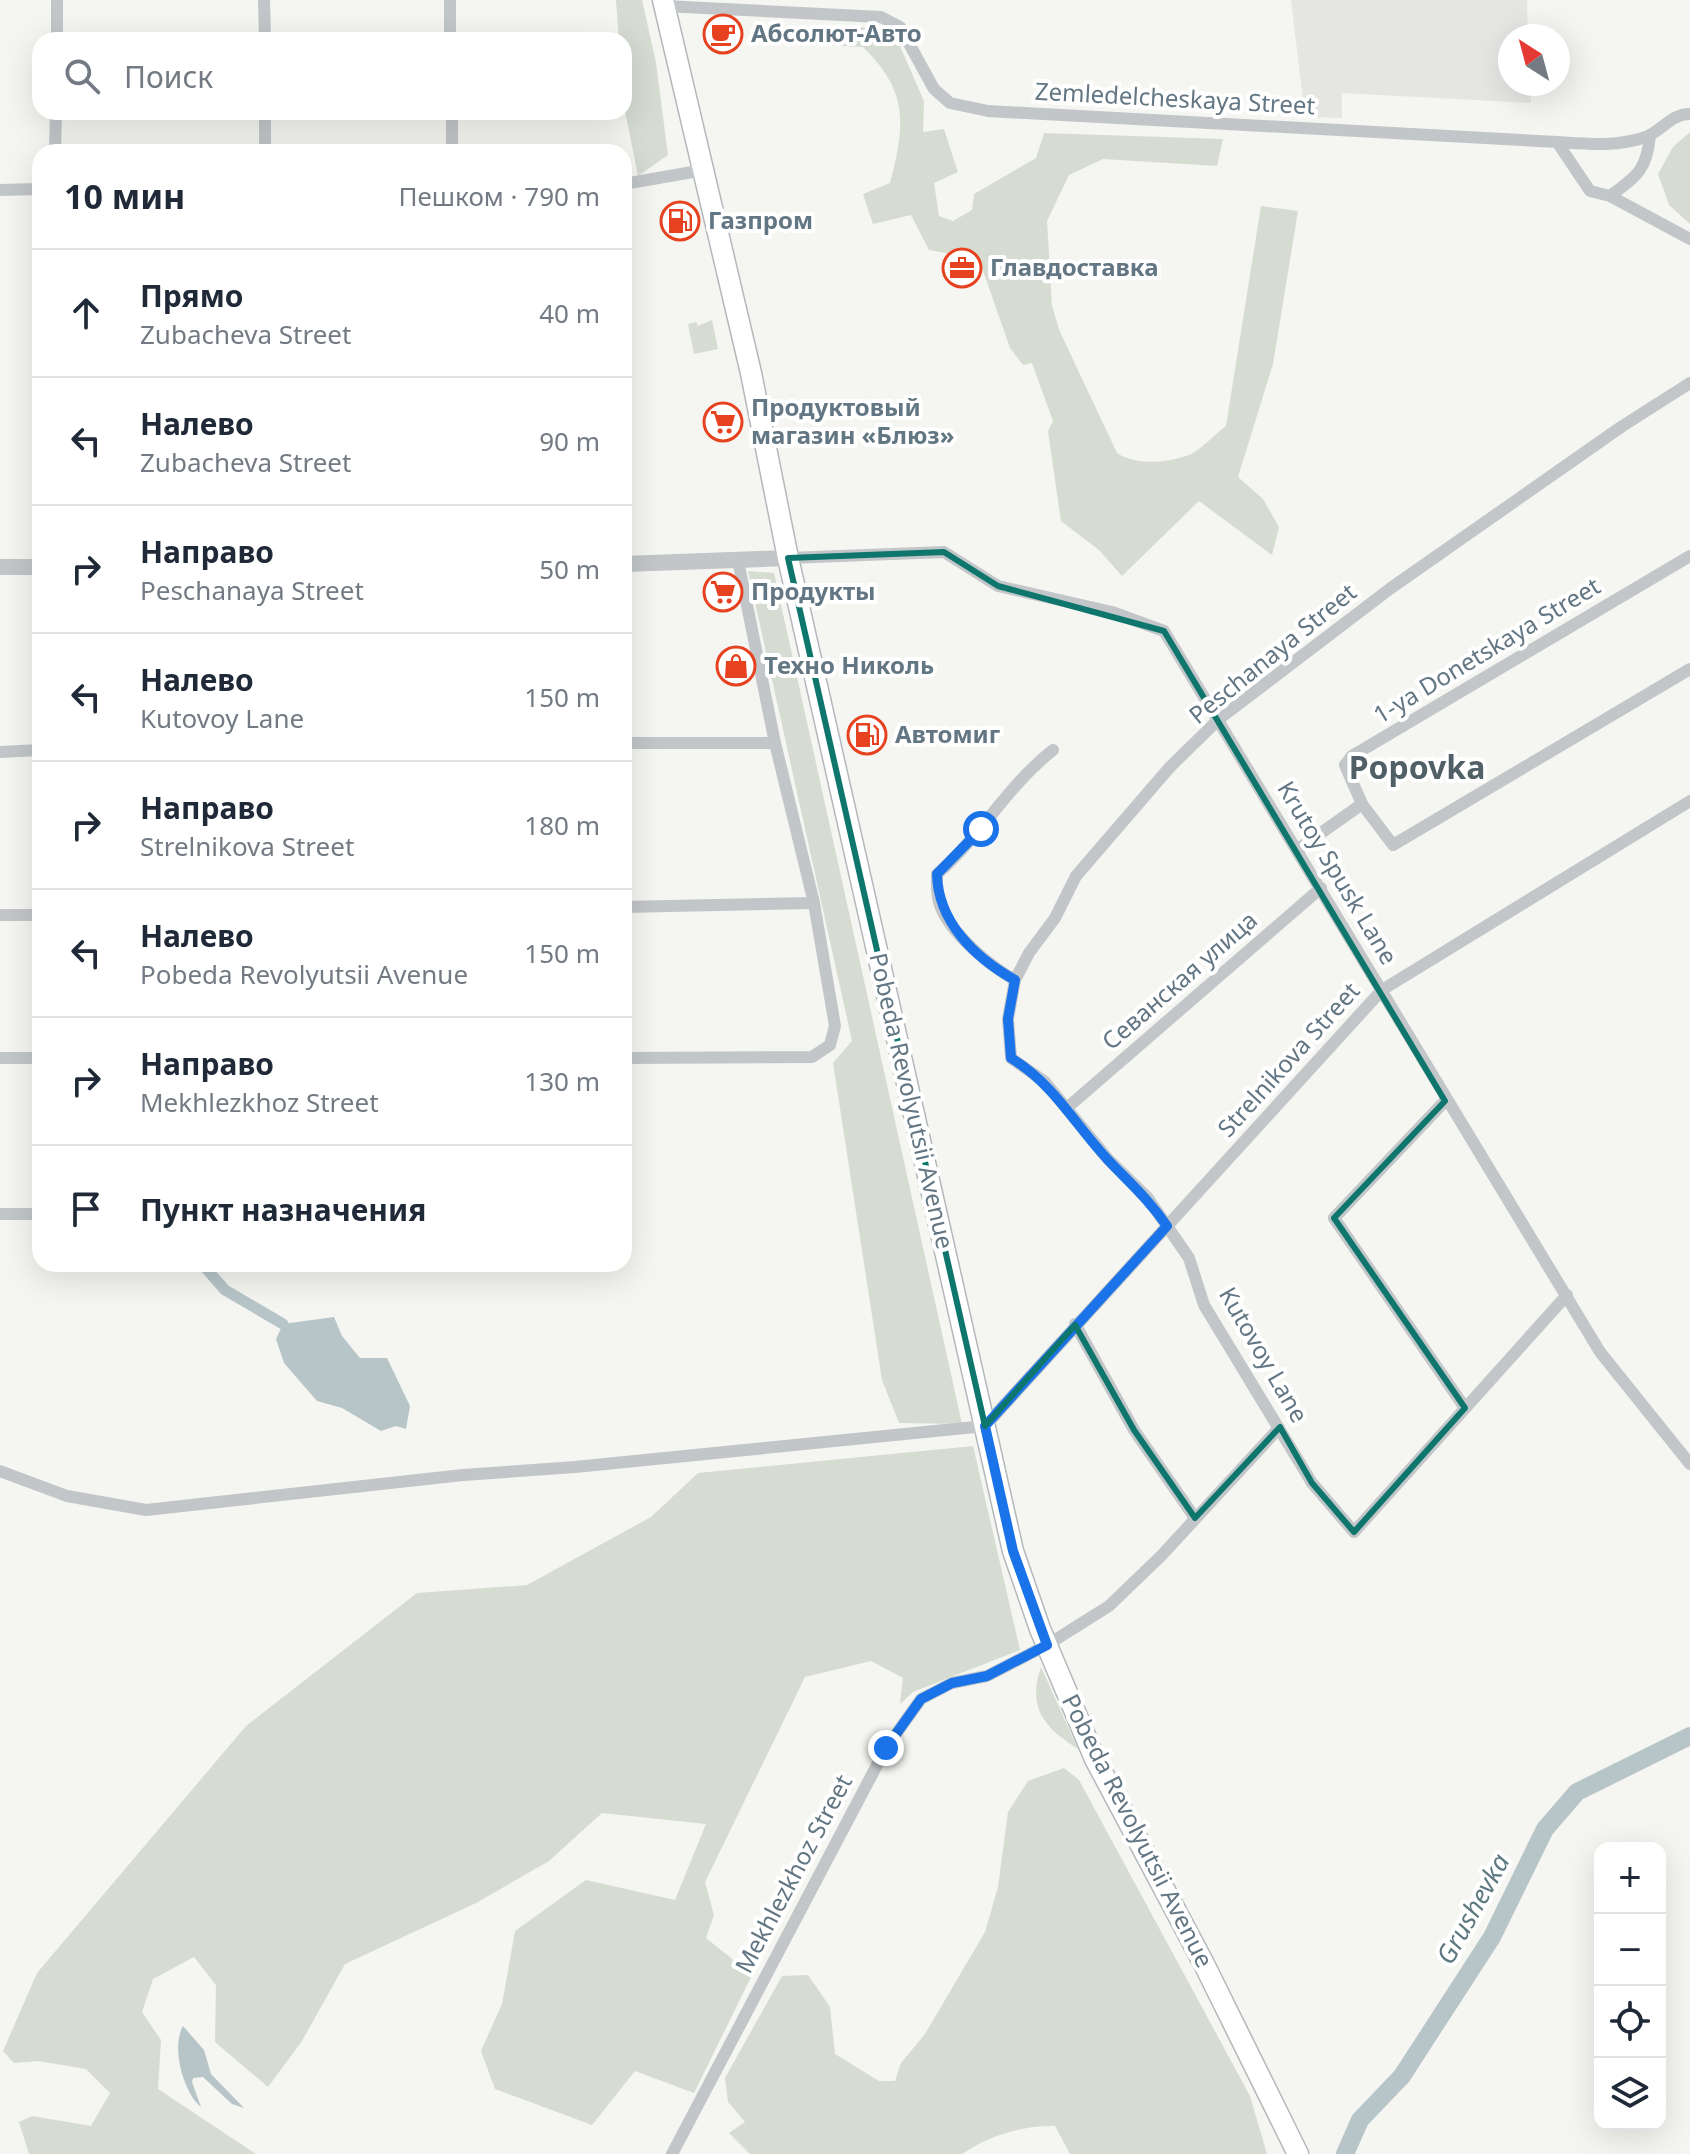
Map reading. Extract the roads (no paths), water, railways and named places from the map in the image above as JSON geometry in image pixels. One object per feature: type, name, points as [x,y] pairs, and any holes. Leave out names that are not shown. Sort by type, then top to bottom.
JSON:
[{"type":"main road","name":"Pobeda Revolyutsii Avenue","points":[[664,3],[1013,1551],[1047,1645],[1095,1759],[1204,1964],[1298,2154]]},
{"type":"street","points":[[57,0],[57,32]]},
{"type":"street","points":[[264,0],[265,32]]},
{"type":"street","points":[[450,0],[450,32]]},
{"type":"street","name":"Zemledelcheskaya Street","points":[[664,3],[881,17],[900,27],[934,89],[950,103],[988,111],[1617,145],[1650,135],[1682,113],[1690,114]]},
{"type":"street","points":[[55,144],[56,120]]},
{"type":"street","points":[[265,120],[265,144]]},
{"type":"street","points":[[452,120],[452,144]]},
{"type":"street","points":[[1610,196],[1638,175],[1648,158],[1650,135]]},
{"type":"street","points":[[1557,142],[1590,191],[1610,196],[1643,217],[1669,225],[1690,239]]},
{"type":"street","points":[[632,183],[704,170]]},
{"type":"street","points":[[0,190],[32,189]]},
{"type":"street","name":"Peschanaya Street","points":[[1011,1058],[1008,1019],[1015,980],[1076,876],[1140,798],[1219,719],[1391,588],[1621,427],[1690,383]]},
{"type":"street","name":"Krutoy Spusk Lane","points":[[788,558],[944,552],[998,586],[1112,612],[1164,631],[1382,990],[1445,1101],[1600,1352],[1690,1464]]},
{"type":"street","name":"1-ya Donetskaya Street","points":[[1362,804],[1345,765],[1352,756],[1690,556]]},
{"type":"street","points":[[632,564],[788,558]]},
{"type":"street","points":[[632,1058],[812,1057],[830,1045],[835,1026],[814,903],[775,743],[738,561]]},
{"type":"street","points":[[0,567],[32,567]]},
{"type":"street","points":[[1297,850],[1362,804],[1393,845],[1690,669]]},
{"type":"street","points":[[632,743],[775,743]]},
{"type":"street","points":[[0,752],[32,750]]},
{"type":"street","points":[[1015,980],[984,960],[949,922],[938,901],[937,874],[981,829],[1035,764],[1053,750]]},
{"type":"street","name":"Strelnikova Street","points":[[985,1426],[1382,990],[1690,801]]},
{"type":"street","name":"Севанская улица","points":[[1068,1107],[1321,888]]},
{"type":"street","points":[[632,907],[814,903]]},
{"type":"street","points":[[0,915],[32,915]]},
{"type":"street","points":[[0,1058],[32,1058]]},
{"type":"street","name":"Kutovoy Lane","points":[[1011,1058],[1045,1082],[1108,1159],[1147,1197],[1189,1258],[1204,1305],[1312,1483],[1354,1532],[1465,1408]]},
{"type":"street","points":[[1445,1101],[1334,1218],[1465,1408],[1567,1295]]},
{"type":"street","points":[[0,1214],[32,1214]]},
{"type":"street","points":[[1075,1324],[1134,1430],[1195,1518]]},
{"type":"street","points":[[0,1471],[67,1496],[146,1510],[463,1475],[985,1426]]},
{"type":"street","name":"Mekhlezkhoz Street","points":[[672,2154],[886,1748],[921,1699],[952,1683],[987,1676],[1047,1645],[1109,1606],[1279,1428]]},
{"type":"waterway","points":[[209,1272],[225,1290],[283,1324]]},
{"type":"waterway","name":"Grushevka","points":[[1345,2154],[1360,2120],[1402,2076],[1492,1937],[1545,1829],[1577,1792],[1690,1736]]},
{"type":"place","name":"Абсолют-Авто","points":[[723,34]]},
{"type":"place","name":"Газпром","points":[[680,221]]},
{"type":"place","name":"Главдоставка","points":[[962,268]]},
{"type":"place","name":"Продуктовый магазин «Блюз»","points":[[723,422]]},
{"type":"place","name":"Продукты","points":[[723,592]]},
{"type":"place","name":"Техно Николь","points":[[736,666]]},
{"type":"place","name":"Автомиг","points":[[867,735]]},
{"type":"district","name":"Popovka","points":[[1417,768]]}]
